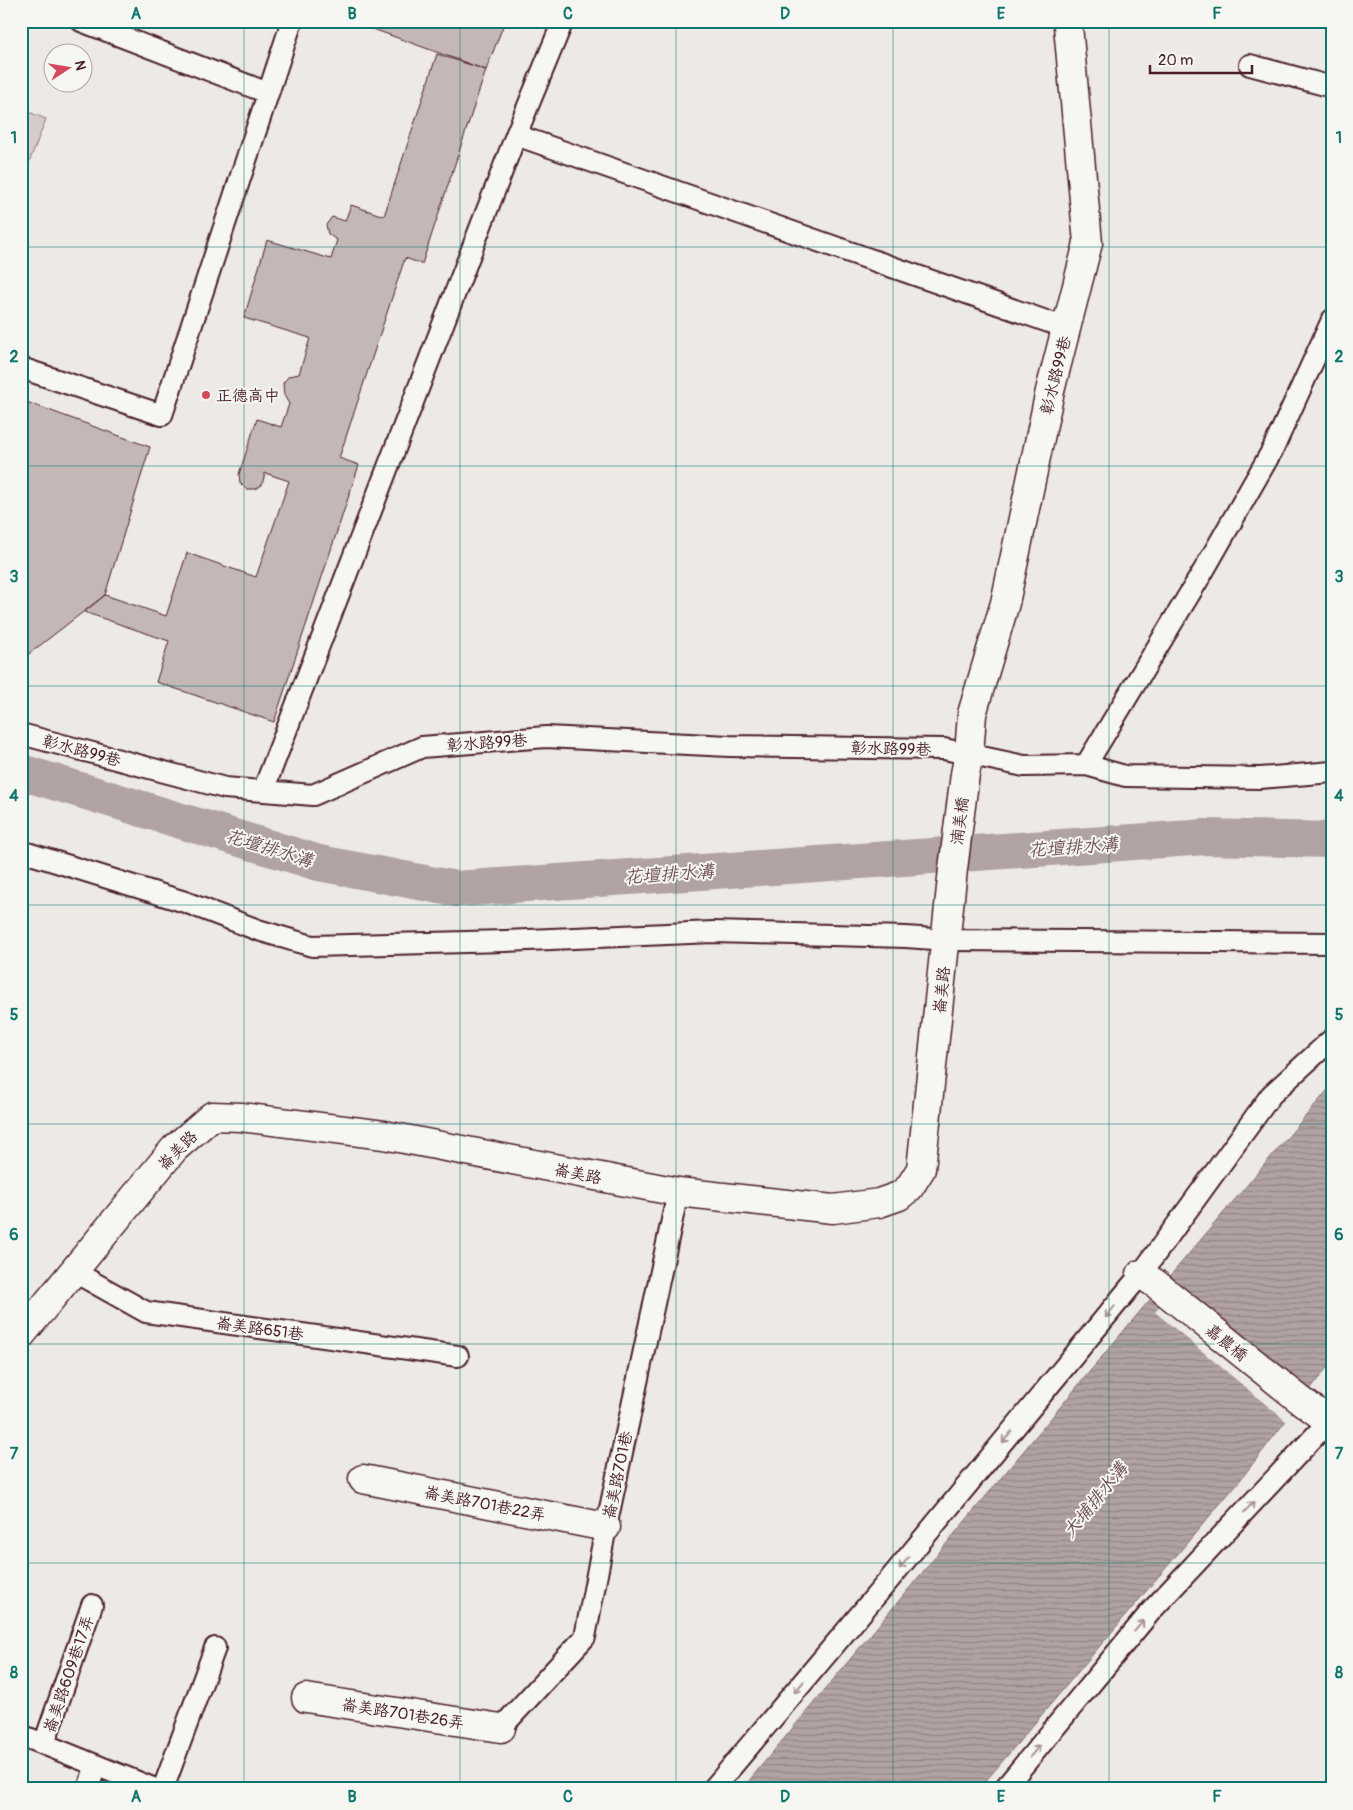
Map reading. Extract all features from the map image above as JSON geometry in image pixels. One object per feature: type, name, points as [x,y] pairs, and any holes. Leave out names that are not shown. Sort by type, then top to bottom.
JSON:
[{"type":"street","name":"彰水路99巷","points":[[967,764],[972,714],[1005,603],[1050,390],[1088,242],[1069,21]]},
{"type":"street","name":"湳美橋","points":[[953,869],[967,764]]},
{"type":"street","name":"崙美路","points":[[21,1335],[174,1149],[212,1116],[241,1117],[384,1135],[678,1192],[832,1209],[879,1203],[898,1196],[910,1188],[921,1169],[947,940],[953,869]]},
{"type":"street","name":"嘉農橋","points":[[1149,1279],[1299,1400],[1330,1419]]},
{"type":"street","name":"崙美路701巷22弄","points":[[363,1479],[606,1526]]},
{"type":"street","name":"崙美路701巷26弄","points":[[306,1698],[500,1728]]},
{"type":"lane","points":[[81,21],[268,93]]},
{"type":"lane","points":[[21,368],[162,416],[292,21]]},
{"type":"lane","points":[[262,791],[516,135],[563,21]]},
{"type":"lane","points":[[1250,66],[1332,87]]},
{"type":"lane","points":[[516,135],[1066,328]]},
{"type":"lane","points":[[1086,765],[1204,570],[1273,449],[1332,320]]},
{"type":"lane","name":"彰水路99巷","points":[[21,734],[225,788],[313,795],[422,747],[546,738],[729,746],[944,749],[967,764],[1024,766],[1086,765],[1125,776],[1260,778],[1332,772]]},
{"type":"lane","points":[[21,851],[185,902],[258,930],[312,946],[505,941],[713,932],[906,937],[947,940],[1332,943]]},
{"type":"lane","points":[[713,1789],[896,1572],[1149,1279],[1271,1095],[1332,1039]]},
{"type":"lane","name":"崙美路701巷","points":[[500,1728],[584,1637],[678,1192]]},
{"type":"lane","name":"崙美路651巷","points":[[74,1271],[146,1312],[458,1356]]},
{"type":"lane","points":[[1004,1789],[1152,1610],[1330,1419]]},
{"type":"lane","name":"崙美路609巷17弄","points":[[44,1744],[92,1604]]},
{"type":"lane","points":[[163,1789],[215,1648]]},
{"type":"lane","points":[[21,1735],[155,1789]]},
{"type":"lane","points":[[88,1789],[96,1765]]},
{"type":"shaded area","points":[[21,109],[46,119],[21,183]]},
{"type":"water","name":"大埔排水溝","points":[[1332,1085],[1332,1361],[1241,1479],[979,1789],[742,1789],[1131,1322]]},
{"type":"pier","points":[[1177,1285],[1308,1395],[1287,1422],[1155,1312]]},
{"type":"building","points":[[351,21],[505,21],[486,70]]},
{"type":"building","points":[[437,54],[486,70],[422,264],[405,258],[339,458],[359,465],[274,722],[156,682],[169,641],[84,612],[105,595],[166,616],[187,553],[256,577],[289,481],[265,473],[262,485],[256,489],[246,489],[240,483],[239,474],[257,419],[281,427],[289,404],[284,395],[283,383],[289,376],[299,374],[310,338],[244,318],[267,240],[331,259],[337,240],[328,234],[326,225],[332,217],[345,221],[351,205],[384,216]]},
{"type":"building","points":[[21,400],[150,447],[105,595],[21,660]]},
{"type":"waterway","name":"花壇排水溝","points":[[21,772],[319,863],[456,889],[1206,837],[1332,840]]},
{"type":"place","name":"正德高中","points":[[206,395]]}]
